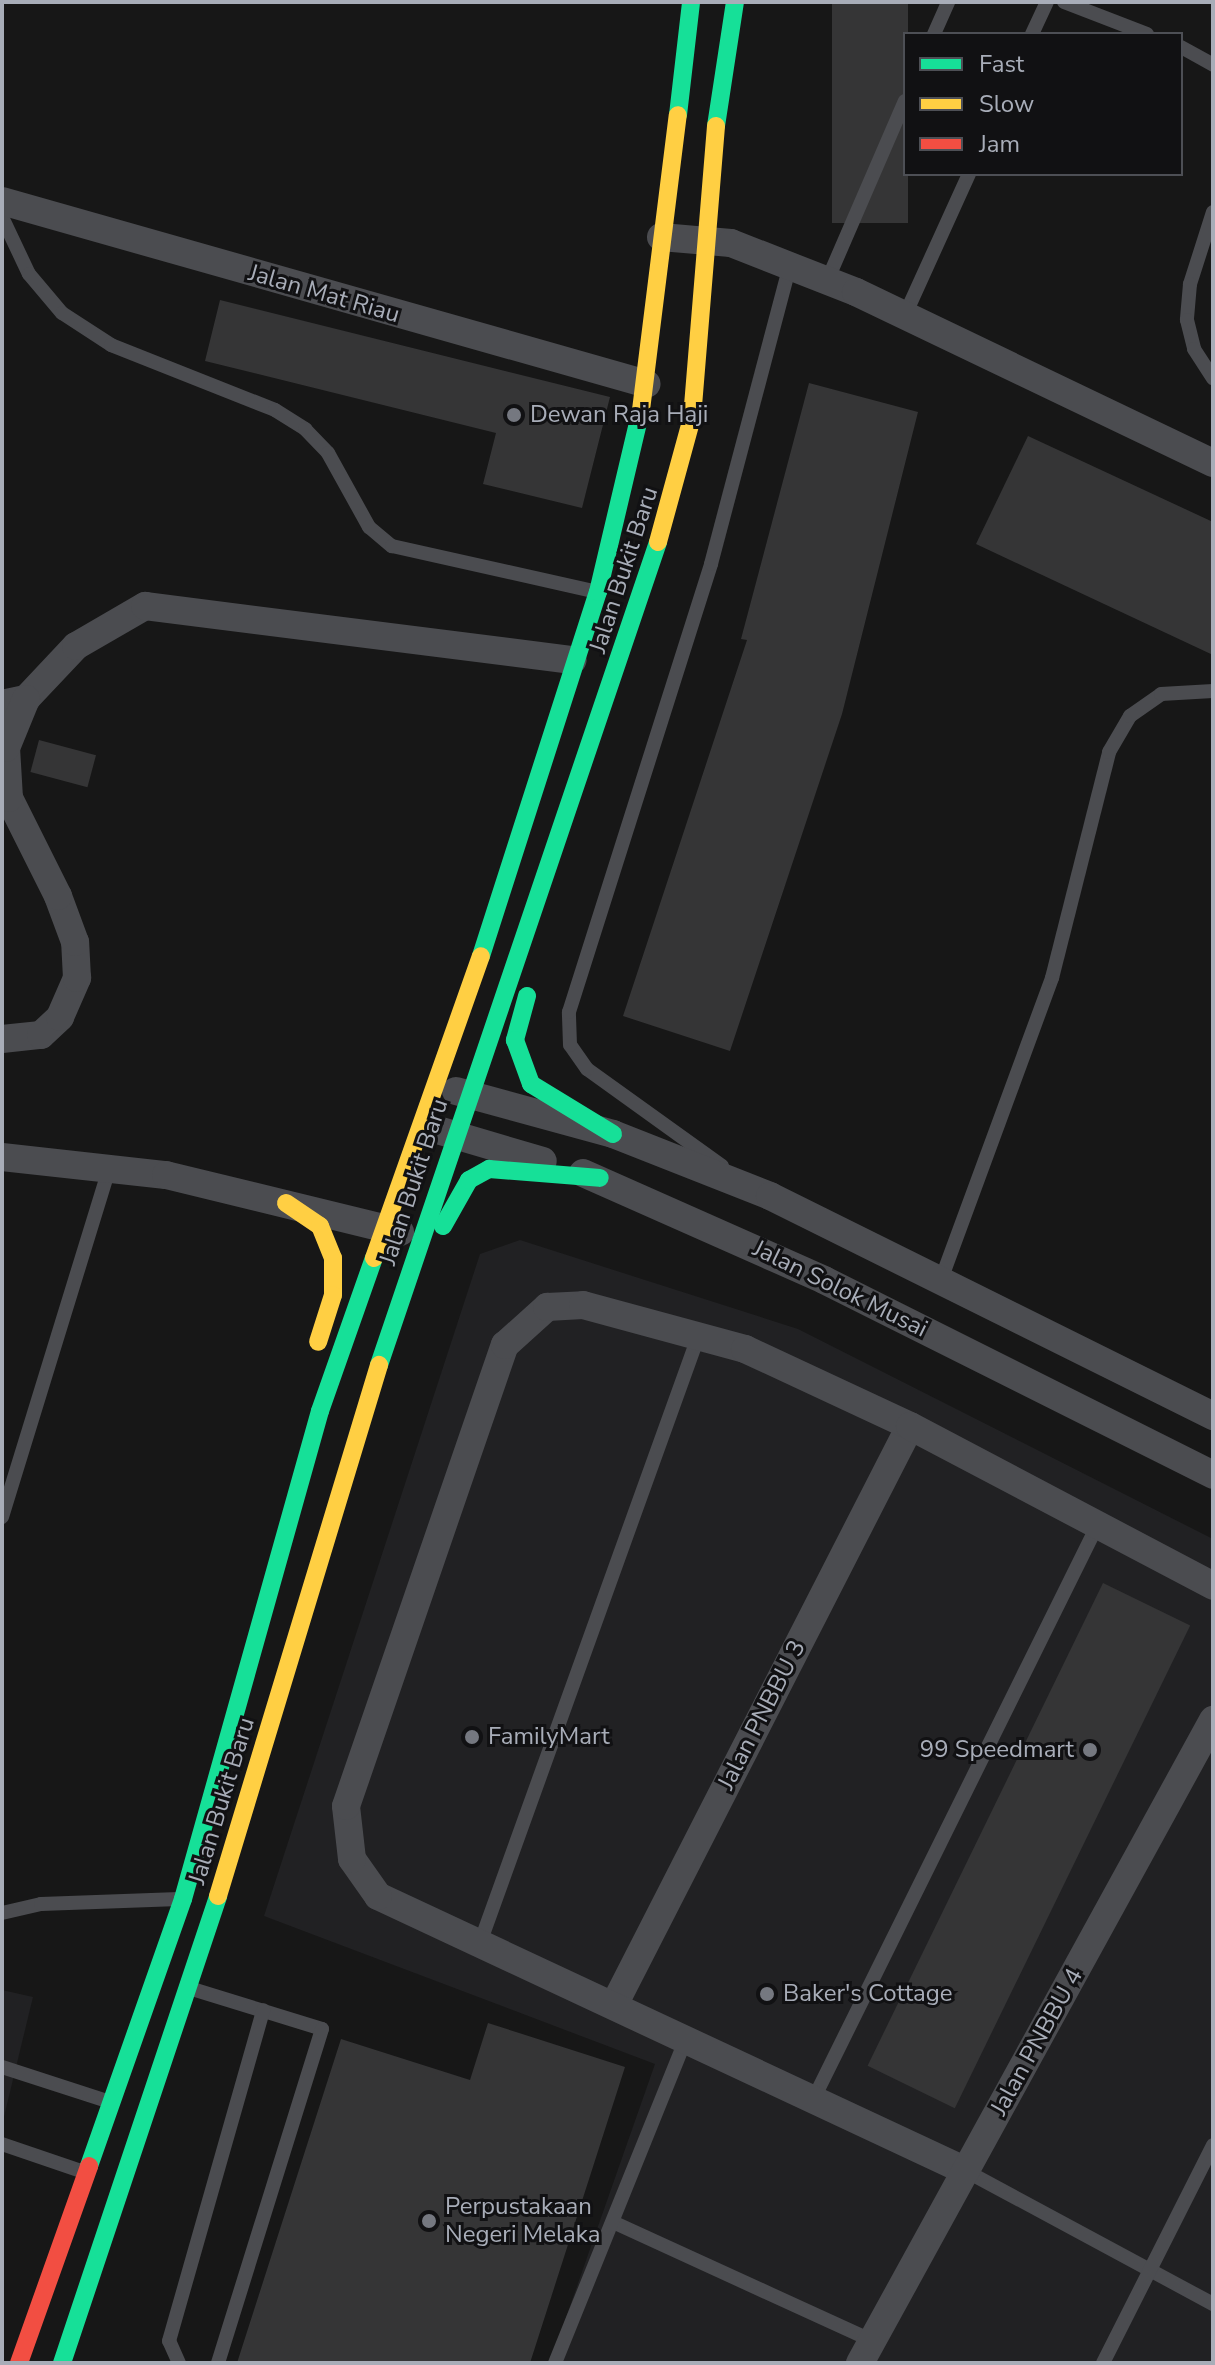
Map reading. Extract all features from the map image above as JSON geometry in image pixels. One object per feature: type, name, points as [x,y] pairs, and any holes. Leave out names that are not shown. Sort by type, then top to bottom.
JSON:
[{"type":"main road","points":[[671,2],[673,131]]},
{"type":"main road","name":"Jalan Bukit Baru","points":[[19,2363],[115,2104],[183,1899],[320,1411],[524,835],[573,660],[598,592],[647,384],[673,131],[691,2]]},
{"type":"main road","name":"Jalan Bukit Baru","points":[[62,2363],[189,1988],[301,1628],[333,1500],[468,1094],[514,982],[634,620],[692,418],[710,239],[717,115],[735,2]]},
{"type":"main road","points":[[570,870],[634,620]]},
{"type":"main road","points":[[534,976],[515,1040],[520,1064],[557,1105],[613,1134]]},
{"type":"main road","points":[[301,1628],[457,1195],[489,1169],[600,1178]]},
{"type":"main road","points":[[286,1203],[320,1226],[333,1258],[333,1295],[310,1369]]},
{"type":"main road","points":[[240,1688],[245,1592]]},
{"type":"street","name":"Jalan Mat Riau","points":[[2,201],[647,384]]},
{"type":"street","points":[[661,237],[710,239],[790,266],[905,315],[1211,456]]},
{"type":"street","points":[[2,1039],[41,1035],[60,1017],[77,978],[75,942],[58,896],[9,798],[6,748],[14,702],[76,646],[145,606],[573,660]]},
{"type":"street","points":[[436,1086],[613,1134],[770,1196],[942,1277],[1213,1416]]},
{"type":"street","name":"Jalan Solok Musai","points":[[422,1125],[600,1178],[824,1280],[1213,1475]]},
{"type":"street","points":[[2,1157],[110,1165],[286,1203],[420,1238]]},
{"type":"street","points":[[966,2171],[812,2102],[686,2038],[378,1896],[352,1859],[346,1806],[505,1345],[547,1307],[583,1305],[745,1349],[910,1426],[1213,1586]]},
{"type":"street","name":"Jalan PNBBU 3","points":[[614,2005],[910,1426]]},
{"type":"street","name":"Jalan PNBBU 4","points":[[866,2352],[1213,1720]]},
{"type":"lane","points":[[935,32],[948,2]]},
{"type":"lane","points":[[1033,32],[1047,2]]},
{"type":"lane","points":[[1064,2],[1142,32]]},
{"type":"lane","points":[[1183,48],[1213,65]]},
{"type":"lane","points":[[827,281],[903,106]]},
{"type":"lane","points":[[905,315],[968,176]]},
{"type":"lane","points":[[1213,212],[1190,284],[1187,320],[1194,349],[1213,378]]},
{"type":"lane","points":[[2,217],[29,274],[62,313],[111,345],[275,410],[305,429],[328,453],[369,527],[392,546],[598,592]]},
{"type":"lane","points":[[770,1196],[617,1097],[570,1045],[569,1012],[711,564],[790,266]]},
{"type":"lane","points":[[942,1277],[1052,978],[1109,752],[1130,716],[1161,694],[1213,691]]},
{"type":"lane","points":[[2,1517],[110,1165]]},
{"type":"lane","points":[[480,1943],[698,1337]]},
{"type":"lane","points":[[812,2102],[1097,1526]]},
{"type":"lane","points":[[2,1913],[41,1904],[183,1899]]},
{"type":"lane","points":[[189,1988],[322,2029],[218,2363]]},
{"type":"lane","points":[[179,2363],[169,2341],[263,2010]]},
{"type":"lane","points":[[555,2363],[615,2223],[686,2038]]},
{"type":"lane","points":[[2,2067],[115,2104]]},
{"type":"lane","points":[[2,2144],[88,2173]]},
{"type":"lane","points":[[1103,2363],[1213,2145]]},
{"type":"lane","points":[[966,2171],[1213,2304]]},
{"type":"lane","points":[[615,2223],[866,2352]]},
{"type":"shaded area","points":[[520,1240],[798,1329],[1213,1539],[1213,2363],[550,2363],[655,2064],[264,1916],[480,1254]]},
{"type":"shaded area","points":[[2,1990],[33,1997],[2,2125]]},
{"type":"building","points":[[832,2],[908,2],[908,32],[903,32],[903,176],[908,176],[908,223],[832,223]]},
{"type":"building","name":"Dewan Raja Haji","points":[[220,300],[610,397],[582,508],[483,484],[496,433],[205,361]]},
{"type":"building","points":[[809,383],[918,412],[842,714],[730,1051],[623,1016],[747,640],[741,639]]},
{"type":"building","points":[[1028,436],[1213,522],[1213,655],[976,544]]},
{"type":"building","points":[[39,740],[96,755],[87,787],[30,772]]},
{"type":"building","points":[[1103,1583],[1190,1626],[955,2108],[868,2066]]},
{"type":"building","name":"Perpustakaan Negeri Melaka","points":[[488,2023],[625,2067],[530,2363],[237,2363],[341,2039],[470,2080]]},
{"type":"traffic: fast","points":[[678,115],[691,2]]},
{"type":"traffic: fast","points":[[716,126],[735,2]]},
{"type":"traffic: fast","points":[[481,956],[598,592],[641,410]]},
{"type":"traffic: fast","points":[[379,1365],[658,542]]},
{"type":"traffic: fast","points":[[527,996],[515,1040],[531,1084],[613,1134]]},
{"type":"traffic: fast","points":[[443,1226],[469,1180],[489,1169],[600,1178]]},
{"type":"traffic: fast","points":[[89,2166],[183,1899],[320,1411],[374,1258]]},
{"type":"traffic: fast","points":[[62,2363],[218,1896]]},
{"type":"traffic: slow","points":[[641,410],[678,115]]},
{"type":"traffic: slow","points":[[658,542],[692,418],[716,126]]},
{"type":"traffic: slow","points":[[374,1258],[481,956]]},
{"type":"traffic: slow","points":[[286,1203],[320,1226],[333,1258],[333,1295],[318,1342]]},
{"type":"traffic: slow","points":[[218,1896],[379,1365]]},
{"type":"traffic: jam","points":[[19,2363],[89,2166]]},
{"type":"place","name":"Dewan Raja Haji","points":[[514,415]]},
{"type":"place","name":"FamilyMart","points":[[472,1737]]},
{"type":"place","name":"99 Speedmart","points":[[1090,1750]]},
{"type":"place","name":"Baker's Cottage","points":[[767,1994]]},
{"type":"place","name":"Perpustakaan Negeri Melaka","points":[[429,2221]]}]
